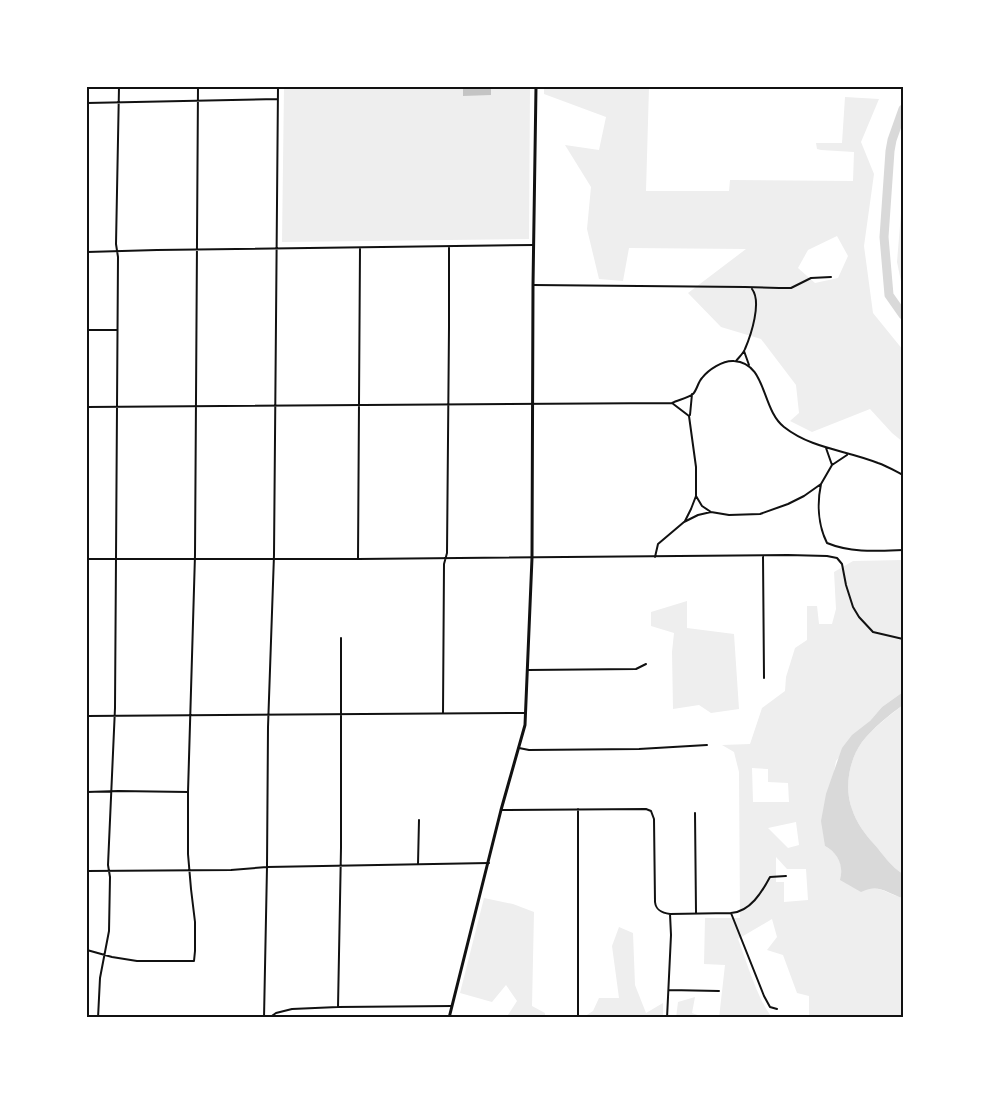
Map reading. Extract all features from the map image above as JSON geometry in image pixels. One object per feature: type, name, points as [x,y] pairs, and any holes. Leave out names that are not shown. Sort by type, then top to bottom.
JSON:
[{"type":"street","points":[[98,1018],[99,978],[109,931],[114,715],[119,87]]},
{"type":"street","points":[[87,950],[136,961],[194,961],[195,922],[189,870],[188,792],[195,559],[198,87]]},
{"type":"street","points":[[264,1018],[274,559],[278,87]]},
{"type":"street","points":[[449,1018],[501,810],[525,725],[532,558],[536,87]]},
{"type":"street","points":[[87,103],[278,99]]},
{"type":"street","points":[[87,252],[534,245]]},
{"type":"street","points":[[443,712],[449,247]]},
{"type":"street","points":[[358,559],[360,248]]},
{"type":"street","points":[[533,285],[791,288],[811,278],[831,277]]},
{"type":"street","points":[[736,361],[744,351],[755,318],[755,295],[749,287]]},
{"type":"street","points":[[87,330],[117,330]]},
{"type":"street","points":[[744,351],[748,365]]},
{"type":"street","points":[[684,522],[696,496],[696,466],[689,416],[692,394],[703,376],[720,364],[730,361],[748,365],[757,374],[771,410],[782,425],[802,439],[877,462],[903,475]]},
{"type":"street","points":[[87,407],[672,403],[692,394]]},
{"type":"street","points":[[672,403],[689,416]]},
{"type":"street","points":[[826,448],[832,465]]},
{"type":"street","points":[[655,557],[658,544],[684,522],[711,512],[729,515],[760,514],[788,504],[821,484],[832,465],[848,454]]},
{"type":"street","points":[[821,484],[819,507],[821,532],[827,543],[858,551],[903,550]]},
{"type":"street","points":[[696,496],[702,506],[711,512]]},
{"type":"street","points":[[763,556],[764,678]]},
{"type":"street","points":[[87,559],[817,556],[837,558],[842,564],[853,607],[873,633],[903,639]]},
{"type":"street","points":[[338,1007],[342,777],[341,638]]},
{"type":"street","points":[[528,670],[636,669],[646,664]]},
{"type":"street","points":[[87,716],[526,712]]},
{"type":"street","points":[[519,748],[529,750],[639,749],[708,745]]},
{"type":"street","points":[[87,792],[188,792]]},
{"type":"street","points":[[578,809],[578,1018]]},
{"type":"street","points":[[501,810],[646,809],[654,819],[655,902],[662,913],[740,913],[764,888],[770,877],[786,876]]},
{"type":"street","points":[[695,813],[696,913]]},
{"type":"street","points":[[418,864],[419,820]]},
{"type":"street","points":[[87,871],[231,870],[340,865],[489,863]]},
{"type":"street","points":[[731,913],[764,996],[770,1007],[777,1010]]},
{"type":"street","points":[[667,1018],[670,914]]},
{"type":"street","points":[[669,990],[719,991]]},
{"type":"street","points":[[269,1018],[276,1013],[292,1009],[452,1006]]},
{"type":"shaded area","points":[[284,87],[530,87],[529,239],[282,242]]},
{"type":"shaded area","points":[[544,87],[649,87],[646,191],[729,191],[730,180],[853,181],[854,152],[821,150],[817,149],[816,143],[842,143],[845,97],[879,99],[861,142],[874,174],[864,246],[873,313],[903,350],[903,442],[870,409],[812,432],[790,421],[799,413],[796,385],[761,339],[721,327],[688,293],[746,249],[629,248],[623,281],[599,279],[587,229],[591,187],[565,145],[599,150],[606,117],[544,94]],"holes":[[[837,236],[848,256],[838,278],[815,283],[798,268],[808,250]]]},
{"type":"shaded area","points":[[903,189],[903,291],[897,262]]},
{"type":"shaded area","points":[[903,560],[903,692],[882,707],[836,761],[825,846],[838,858],[841,874],[860,891],[873,888],[903,898],[903,1018],[809,1018],[809,996],[797,993],[783,955],[767,950],[777,937],[772,919],[738,939],[758,992],[773,1018],[719,1018],[725,965],[704,964],[705,918],[740,918],[739,772],[734,752],[722,745],[750,744],[762,708],[785,691],[786,677],[795,648],[807,640],[807,606],[817,606],[819,624],[832,624],[836,609],[834,572],[853,561]],"holes":[[[752,768],[768,769],[768,782],[788,783],[789,802],[753,802]],[[796,822],[799,845],[788,848],[768,828]],[[776,857],[787,869],[806,869],[808,900],[784,902],[784,882],[776,882]]]},
{"type":"shaded area","points":[[687,601],[687,628],[734,634],[739,709],[711,713],[699,705],[673,709],[674,633],[651,626],[651,612]]},
{"type":"shaded area","points":[[903,692],[903,705],[876,727],[858,749],[849,774],[848,792],[858,823],[887,860],[903,874],[903,898],[873,888],[861,892],[840,880],[839,860],[825,846],[821,821],[826,794],[842,748],[852,735],[870,721],[882,707]]},
{"type":"shaded area","points":[[903,705],[903,874],[887,860],[858,823],[850,801],[848,783],[854,757],[862,742]]},
{"type":"shaded area","points":[[484,898],[513,904],[534,912],[532,1006],[545,1013],[545,1018],[506,1018],[517,1001],[506,985],[492,1002],[460,993]]},
{"type":"shaded area","points":[[619,927],[633,933],[635,985],[646,1013],[663,1003],[663,1018],[582,1018],[593,1011],[599,998],[619,998],[612,946]]},
{"type":"shaded area","points":[[695,997],[692,1013],[706,1018],[676,1018],[678,1002]]},
{"type":"building","points":[[463,87],[491,87],[491,95],[463,96]]},
{"type":"waterway","points":[[903,109],[890,151],[884,237],[889,295],[903,315]]}]
